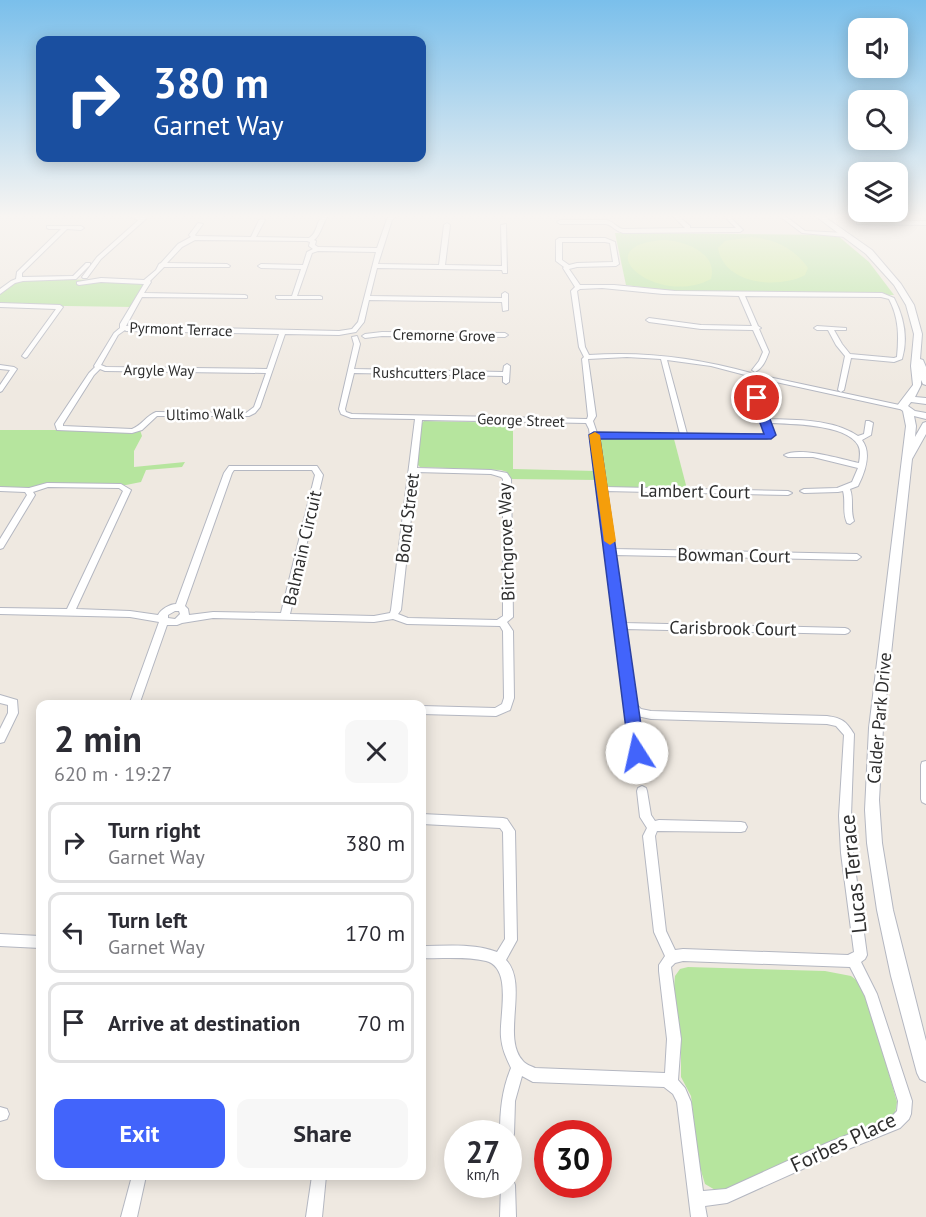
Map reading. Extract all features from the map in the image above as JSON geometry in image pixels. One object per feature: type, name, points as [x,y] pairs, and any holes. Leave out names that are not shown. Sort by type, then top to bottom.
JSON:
[{"type":"street","points":[[19,272],[19,280]]},
{"type":"street","points":[[75,280],[82,272]]},
{"type":"street","points":[[85,278],[89,272]]},
{"type":"street","points":[[0,294],[19,280],[146,281],[156,272]]},
{"type":"street","points":[[294,297],[303,272]]},
{"type":"street","name":"George Street","points":[[373,272],[368,298],[355,336],[351,371],[342,409],[345,414],[419,418],[589,421],[592,416],[585,359],[587,357],[582,347],[574,291],[578,287]]},
{"type":"street","points":[[567,272],[578,287],[621,287],[742,296],[760,294],[891,298],[901,319],[903,336],[900,358],[894,360],[848,356]]},
{"type":"street","name":"Calder Park Drive","points":[[888,272],[903,292],[915,318],[918,333],[915,366],[917,385],[906,405],[911,426],[872,769],[872,810],[883,899],[926,1073]]},
{"type":"street","points":[[75,280],[85,278],[101,280]]},
{"type":"street","name":"Pyrmont Terrace","points":[[146,281],[148,284],[123,324],[124,328],[339,333],[355,336]]},
{"type":"street","points":[[141,295],[245,297]]},
{"type":"street","points":[[742,296],[758,328],[766,352],[762,363],[763,375],[755,387]]},
{"type":"street","points":[[278,297],[320,298]]},
{"type":"street","points":[[368,298],[505,297],[505,310]]},
{"type":"street","points":[[0,305],[60,307],[29,356],[17,356]]},
{"type":"street","points":[[649,320],[680,326],[758,328]]},
{"type":"street","points":[[361,322],[365,334]]},
{"type":"street","name":"Argyle Way","points":[[124,328],[116,334],[98,363],[99,367],[269,371]]},
{"type":"street","points":[[817,328],[844,329]]},
{"type":"street","points":[[830,328],[848,356],[841,390]]},
{"type":"street","points":[[269,371],[283,332]]},
{"type":"street","name":"Cremorne Grove","points":[[355,336],[505,333],[506,343]]},
{"type":"street","name":"George Street","points":[[355,336],[365,334]]},
{"type":"street","name":"Calder Park Drive","points":[[917,352],[926,382]]},
{"type":"street","points":[[587,357],[664,359],[735,370],[906,405],[926,416]]},
{"type":"street","points":[[664,359],[684,436]]},
{"type":"street","points":[[752,373],[762,363]]},
{"type":"street","points":[[0,367],[14,369],[0,390]]},
{"type":"street","name":"Ultimo Walk","points":[[99,367],[91,374],[59,424],[60,428],[132,431],[142,428],[149,418],[156,414],[243,415],[252,413],[257,407],[269,371]]},
{"type":"street","name":"Rushcutters Place","points":[[351,371],[507,374]]},
{"type":"street","points":[[594,435],[767,437],[770,435],[752,373]]},
{"type":"street","points":[[763,375],[906,405],[926,402]]},
{"type":"street","name":"Bond Street","points":[[393,616],[396,610],[419,418]]},
{"type":"street","points":[[589,421],[594,435],[603,489],[637,753]]},
{"type":"street","points":[[765,421],[807,423],[841,431],[857,439],[864,450],[855,484],[846,489],[804,491]]},
{"type":"street","points":[[857,439],[867,435],[869,423]]},
{"type":"street","name":"Calder Park Drive","points":[[905,463],[926,425]]},
{"type":"street","points":[[788,454],[813,455],[861,466]]},
{"type":"street","name":"Balmain Circuit","points":[[171,612],[188,581],[223,484],[232,468],[314,468],[319,475],[285,617]]},
{"type":"street","name":"Birchgrove Way","points":[[213,615],[380,619],[393,616],[407,621],[503,623],[508,617],[507,479],[504,475],[491,472],[413,470]]},
{"type":"street","points":[[0,489],[29,491],[52,485],[121,486],[127,490],[71,612]]},
{"type":"street","name":"Lambert Court","points":[[603,489],[788,493]]},
{"type":"street","points":[[846,489],[849,496],[846,512],[850,522]]},
{"type":"street","points":[[0,546],[31,495],[29,491]]},
{"type":"street","name":"Bowman Court","points":[[611,552],[857,557]]},
{"type":"street","points":[[0,611],[130,614],[171,612],[213,615]]},
{"type":"street","points":[[171,612],[179,621]]},
{"type":"street","points":[[156,645],[185,613],[171,612]]},
{"type":"street","points":[[136,700],[171,612]]},
{"type":"street","points":[[179,621],[213,615]]},
{"type":"street","points":[[426,710],[496,712],[506,707],[509,698],[508,632],[503,623]]},
{"type":"street","name":"Carisbrook Court","points":[[621,626],[845,631]]},
{"type":"street","points":[[0,699],[13,704],[13,713],[0,739]]},
{"type":"street","name":"Lucas Terrace","points":[[632,706],[638,711],[651,715],[827,720],[843,726],[849,734],[845,816],[847,853],[862,952],[859,958],[854,961],[672,957]]},
{"type":"street","points":[[926,765],[926,799]]},
{"type":"street","points":[[642,791],[646,817],[653,827]]},
{"type":"street","points":[[426,819],[503,823],[509,831],[511,940],[499,960]]},
{"type":"street","points":[[671,1083],[674,1039],[665,965],[672,957],[663,939],[658,920],[649,836],[653,827],[659,825],[741,827]]},
{"type":"street","points":[[0,940],[36,942]]},
{"type":"street","points":[[426,952],[482,954],[499,960],[507,971],[509,1047],[518,1068],[533,1075],[653,1078],[671,1083],[684,1101],[699,1217]]},
{"type":"street","name":"Forbes Place","points":[[697,1199],[727,1196],[832,1148],[895,1123],[904,1114],[905,1101],[871,994],[854,961]]},
{"type":"street","name":"Calder Park Drive","points":[[901,972],[926,1045]]},
{"type":"street","points":[[507,1120],[507,1099],[518,1068]]},
{"type":"street","points":[[129,1217],[138,1180]]},
{"type":"street","points":[[314,1217],[319,1180]]},
{"type":"street","points":[[508,1198],[508,1217]]},
{"type":"green space","points":[[623,272],[876,272],[894,295],[676,292],[626,285]]},
{"type":"green space","points":[[637,272],[712,272],[711,279],[690,286],[670,286],[651,281]]},
{"type":"green space","points":[[733,272],[806,272],[805,275],[781,282],[754,281]]},
{"type":"green space","points":[[22,279],[101,280],[148,284],[133,307],[0,305],[0,292],[13,282]]},
{"type":"green space","points":[[424,421],[513,423],[513,469],[596,471],[598,480],[508,479],[507,472],[501,470],[420,467],[417,464],[421,424]]},
{"type":"green space","points":[[0,430],[140,430],[142,436],[134,451],[134,467],[185,462],[182,467],[146,470],[141,482],[126,485],[52,485],[29,491],[0,490]]},
{"type":"green space","points":[[602,438],[674,439],[687,489],[612,488],[606,485],[599,441]]},
{"type":"green space","points":[[688,967],[825,971],[851,976],[860,983],[867,997],[897,1102],[895,1114],[889,1121],[722,1194],[705,1184],[699,1164],[691,1096],[681,1077],[681,1049],[674,987],[675,976],[680,969]]},
{"type":"slow traffic","points":[[595,435],[610,541]]},
{"type":"route","points":[[637,753],[609,531],[594,435],[767,437],[770,435],[757,398]]}]
